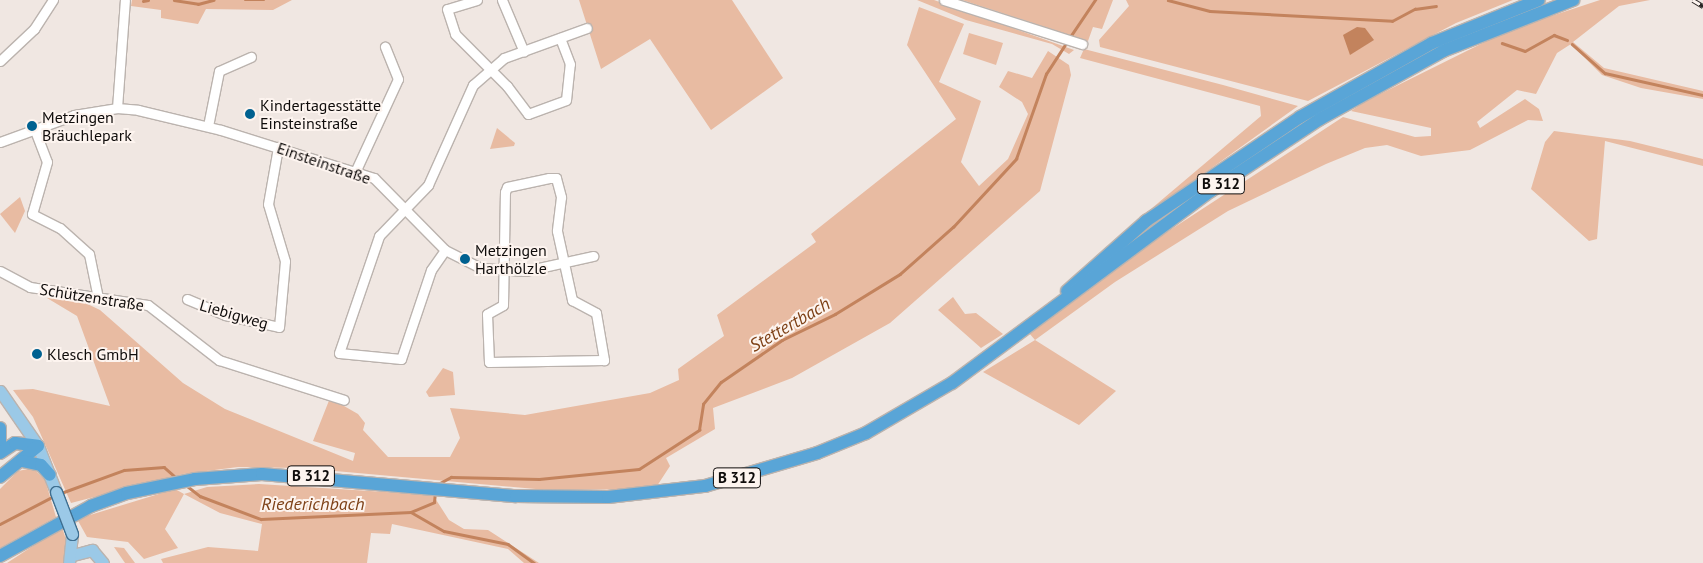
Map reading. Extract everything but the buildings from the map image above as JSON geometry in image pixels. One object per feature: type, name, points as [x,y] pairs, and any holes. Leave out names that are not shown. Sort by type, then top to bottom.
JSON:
[{"type":"highway","name":"B 312","points":[[1042,316],[1146,221],[1300,117],[1336,95],[1450,35],[1539,0]]},
{"type":"highway","name":"B 312","points":[[0,556],[91,506],[173,482],[194,479],[262,474],[451,489],[608,498],[705,486],[752,474],[866,433],[995,352],[1211,191],[1358,96],[1480,34],[1573,0]]},
{"type":"highway","points":[[0,428],[0,444]]},
{"type":"highway","points":[[0,453],[15,442],[38,446]]},
{"type":"highway","points":[[0,477],[22,461],[38,446]]},
{"type":"highway","points":[[22,461],[41,465],[50,475]]},
{"type":"main road","points":[[0,391],[38,446],[72,534],[86,549],[97,553],[103,563]]},
{"type":"main road","points":[[71,559],[72,534]]},
{"type":"main road","points":[[71,559],[86,549]]},
{"type":"street","points":[[0,61],[34,28],[53,0]]},
{"type":"street","points":[[117,108],[125,0]]},
{"type":"street","points":[[478,0],[447,9],[455,34],[487,70],[507,86],[528,114],[542,111],[566,100],[570,64],[560,38]]},
{"type":"street","points":[[502,0],[524,52]]},
{"type":"street","points":[[944,0],[1082,44]]},
{"type":"street","points":[[445,250],[431,270],[400,359],[339,353],[379,236],[428,186],[466,98],[487,70],[524,52],[586,28]]},
{"type":"street","points":[[356,170],[398,79],[385,46]]},
{"type":"street","points":[[208,126],[218,71],[251,57]]},
{"type":"street","name":"Einsteinstraße","points":[[0,142],[34,128],[117,108],[208,126],[356,170],[380,182],[445,250],[468,264],[504,271],[593,256]]},
{"type":"street","points":[[34,128],[47,162],[32,214],[60,228],[89,254],[98,298]]},
{"type":"street","name":"Liebigweg","points":[[187,299],[225,315],[279,327],[285,261],[268,204],[278,146]]},
{"type":"street","points":[[556,178],[561,197],[557,231],[572,300],[596,313],[604,360],[489,362],[488,314],[503,305],[504,271],[507,187],[556,178]]},
{"type":"street","name":"Schützenstraße","points":[[0,271],[30,287],[148,305],[219,360],[344,400]]},
{"type":"shaded area","points":[[132,0],[292,0],[273,10],[206,9],[198,24],[161,18],[161,10],[131,6]]},
{"type":"shaded area","points":[[579,0],[732,0],[783,78],[711,130],[650,39],[601,69]]},
{"type":"shaded area","points":[[917,0],[934,0],[1074,50],[1069,54],[1052,44],[966,20]]},
{"type":"shaded area","points":[[962,0],[1113,0],[1102,29],[1093,27],[1088,41]]},
{"type":"shaded area","points":[[1126,0],[1513,0],[1456,23],[1308,101],[1100,47],[1099,40],[1129,6]]},
{"type":"shaded area","points":[[1600,0],[1650,0],[1619,6],[1573,42],[1604,68],[1703,91],[1703,99],[1641,88],[1602,75],[1571,44],[1557,53],[1536,94],[1517,90],[1477,122],[1480,128],[1525,99],[1539,109],[1543,121],[1528,120],[1470,150],[1421,156],[1387,145],[1365,148],[1326,164],[1228,211],[1115,282],[1035,340],[1029,333],[1164,234],[1343,117],[1415,137],[1431,136],[1431,128],[1351,111],[1366,101],[1509,30]]},
{"type":"shaded area","points":[[919,7],[964,24],[939,82],[981,101],[961,162],[979,186],[1008,159],[1028,114],[1022,102],[999,87],[1008,71],[1032,78],[1048,51],[1069,65],[1071,75],[1040,191],[890,323],[792,378],[713,408],[715,429],[666,458],[670,466],[655,489],[547,490],[302,468],[238,467],[183,474],[71,503],[33,417],[13,390],[33,389],[110,406],[77,316],[47,298],[77,299],[100,310],[183,383],[225,409],[353,461],[355,453],[313,441],[330,398],[358,414],[365,423],[363,430],[388,457],[450,457],[460,438],[450,408],[525,415],[650,393],[679,380],[678,369],[724,336],[717,315],[816,242],[811,234],[956,119],[907,45]]},
{"type":"shaded area","points":[[1357,27],[1365,28],[1374,40],[1350,55],[1343,35]]},
{"type":"shaded area","points":[[969,33],[1003,43],[996,65],[963,54]]},
{"type":"shaded area","points":[[1084,49],[1298,106],[1132,225],[1261,116],[1260,106],[1080,58]]},
{"type":"shaded area","points":[[497,128],[515,143],[514,146],[490,149]]},
{"type":"shaded area","points":[[1554,131],[1630,141],[1703,159],[1703,166],[1605,141],[1597,239],[1589,241],[1531,189],[1545,142]]},
{"type":"shaded area","points":[[20,197],[25,211],[15,233],[0,214]]},
{"type":"shaded area","points":[[953,297],[965,314],[976,313],[1003,334],[981,348],[938,310]]},
{"type":"shaded area","points":[[1035,340],[1116,391],[1079,425],[983,372]]},
{"type":"shaded area","points":[[443,368],[453,372],[455,395],[429,397],[426,392]]},
{"type":"shaded area","points":[[33,468],[45,480],[56,517],[0,548],[0,489],[18,471]]},
{"type":"shaded area","points":[[259,484],[433,495],[449,520],[464,529],[488,530],[539,563],[524,563],[508,549],[392,524],[390,534],[371,533],[367,563],[163,563],[161,559],[208,547],[258,551],[262,524],[220,513],[184,494],[207,487]]},
{"type":"shaded area","points":[[175,489],[184,494],[165,529],[178,548],[144,559],[128,542],[87,537],[77,519]]},
{"type":"shaded area","points":[[62,527],[68,546],[64,563],[7,563]]},
{"type":"shaded area","points":[[114,547],[124,548],[135,563],[125,563]]},
{"type":"waterway","points":[[143,1],[148,0]]},
{"type":"waterway","points":[[174,0],[198,4],[213,0]]},
{"type":"waterway","points":[[245,0],[264,0]]},
{"type":"waterway","name":"Stettertbach","points":[[1070,37],[1095,0]]},
{"type":"waterway","points":[[1168,0],[1210,11],[1392,21],[1415,9],[1436,6]]},
{"type":"waterway","points":[[1502,43],[1525,51],[1554,35],[1567,40]]},
{"type":"waterway","name":"Stettertbach","points":[[438,484],[451,477],[539,479],[639,469],[699,430],[703,404],[721,382],[782,340],[835,314],[900,274],[953,227],[1016,159],[1046,74],[1067,42]]},
{"type":"waterway","points":[[1572,44],[1605,73],[1703,95]]},
{"type":"waterway","name":"Riederichbach","points":[[61,493],[124,470],[164,467],[178,479]]},
{"type":"waterway","name":"Riederichbach","points":[[186,485],[200,496],[261,519],[411,512],[434,502],[435,493]]},
{"type":"waterway","name":"Riederichbach","points":[[0,524],[54,496]]},
{"type":"waterway","points":[[411,512],[444,531],[508,544],[534,563]]},
{"type":"railway","points":[[1693,0],[1703,6]]},
{"type":"place","name":"Kindertagesstätte Einsteinstraße","points":[[250,114]]},
{"type":"place","name":"Metzingen Bräuchlepark","points":[[32,126]]},
{"type":"place","name":"Metzingen Harthölzle","points":[[465,259]]},
{"type":"place","name":"Klesch GmbH","points":[[37,354]]}]
